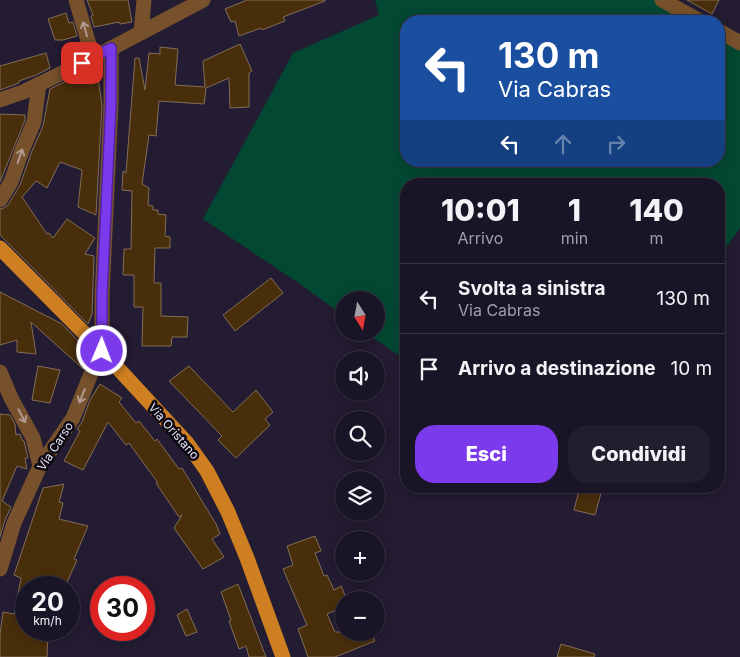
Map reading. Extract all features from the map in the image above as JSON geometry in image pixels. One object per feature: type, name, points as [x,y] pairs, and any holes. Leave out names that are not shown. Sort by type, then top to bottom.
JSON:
[{"type":"main road","name":"Via Oristano","points":[[0,248],[102,351],[187,443],[207,471],[228,512],[247,558],[283,657]]},
{"type":"street","points":[[76,0],[93,58]]},
{"type":"street","points":[[141,33],[144,0]]},
{"type":"street","points":[[0,100],[23,92],[93,58],[204,0]]},
{"type":"street","points":[[662,0],[689,15]]},
{"type":"street","points":[[725,34],[740,43]]},
{"type":"street","points":[[102,351],[102,295],[111,103],[111,48]]},
{"type":"street","points":[[0,200],[11,182],[34,122],[39,84]]},
{"type":"street","name":"Via Carso","points":[[0,569],[14,523],[40,466],[73,418],[102,351]]},
{"type":"street","points":[[0,372],[11,398],[33,438],[40,466]]},
{"type":"green space","points":[[375,0],[655,0],[681,15],[400,15],[400,167],[725,167],[725,39],[740,48],[740,228],[725,249],[725,178],[400,178],[400,356],[378,341],[385,341],[385,291],[335,291],[335,309],[203,219],[293,53],[379,15]]},
{"type":"building","points":[[87,0],[128,0],[132,22],[120,24],[119,22],[94,27],[91,16],[93,15]]},
{"type":"building","points":[[247,0],[325,1],[283,17],[285,21],[239,36],[235,21],[231,22],[225,9]]},
{"type":"building","points":[[687,0],[719,0],[712,14]]},
{"type":"building","points":[[66,13],[69,23],[73,22],[77,36],[55,40],[48,19]]},
{"type":"building","points":[[240,44],[252,71],[249,73],[249,107],[230,108],[229,78],[206,88],[204,104],[159,101],[156,136],[149,135],[142,184],[149,188],[148,205],[153,206],[153,210],[158,210],[158,214],[166,215],[165,236],[170,237],[170,248],[155,248],[154,283],[161,283],[161,316],[188,317],[187,337],[172,337],[171,346],[142,346],[143,307],[134,307],[134,275],[123,275],[124,249],[131,249],[132,191],[122,190],[123,171],[126,173],[135,58],[139,58],[145,90],[149,53],[160,54],[160,47],[178,49],[175,85],[205,87],[203,61]]},
{"type":"building","points":[[46,53],[50,68],[0,90],[0,66]]},
{"type":"building","points":[[97,71],[102,105],[96,215],[78,207],[82,170],[60,162],[47,188],[36,181],[22,197],[47,234],[49,233],[53,238],[67,219],[95,238],[85,254],[94,256],[92,314],[88,324],[0,235],[0,209],[8,205],[20,185],[43,126],[50,89],[77,76]]},
{"type":"building","points":[[0,114],[25,115],[25,120],[0,182]]},
{"type":"building","points":[[271,278],[283,293],[235,331],[223,315]]},
{"type":"building","points":[[0,292],[62,324],[90,353],[83,369],[31,322],[36,354],[17,352],[17,340],[0,345]]},
{"type":"building","points":[[38,366],[60,370],[50,403],[32,400]]},
{"type":"building","points":[[189,366],[233,412],[256,390],[273,412],[265,419],[270,425],[236,458],[218,440],[222,436],[169,381]]},
{"type":"building","points":[[100,384],[122,398],[119,402],[136,423],[139,421],[155,441],[157,439],[179,469],[182,468],[216,524],[220,534],[212,539],[224,557],[203,569],[174,528],[182,515],[179,517],[156,483],[158,483],[129,443],[126,445],[108,422],[83,470],[64,461],[80,431],[77,429],[82,422],[90,400]]},
{"type":"building","points":[[0,414],[10,415],[15,424],[16,435],[20,434],[24,441],[28,458],[25,458],[27,469],[17,466],[2,501],[11,507],[0,537]]},
{"type":"building","points":[[64,484],[59,502],[63,503],[59,519],[88,526],[74,559],[77,560],[70,576],[14,575],[43,488]]},
{"type":"building","points":[[578,493],[601,493],[595,515],[574,510]]},
{"type":"building","points":[[315,536],[321,551],[315,553],[324,576],[327,575],[334,590],[341,586],[343,591],[335,591],[335,611],[327,614],[335,632],[335,641],[375,641],[335,657],[308,657],[298,629],[307,625],[283,569],[293,565],[287,546]]},
{"type":"building","points":[[238,584],[266,657],[249,657],[246,646],[239,649],[221,592]]},
{"type":"building","points":[[15,609],[15,641],[48,641],[47,657],[0,657],[0,634],[3,612],[14,614]]},
{"type":"building","points":[[187,609],[197,632],[186,636],[177,615]]},
{"type":"building","points":[[561,644],[595,654],[594,657],[557,657]]},
{"type":"route","points":[[82,63],[111,48],[111,103],[102,295],[102,351]]}]
